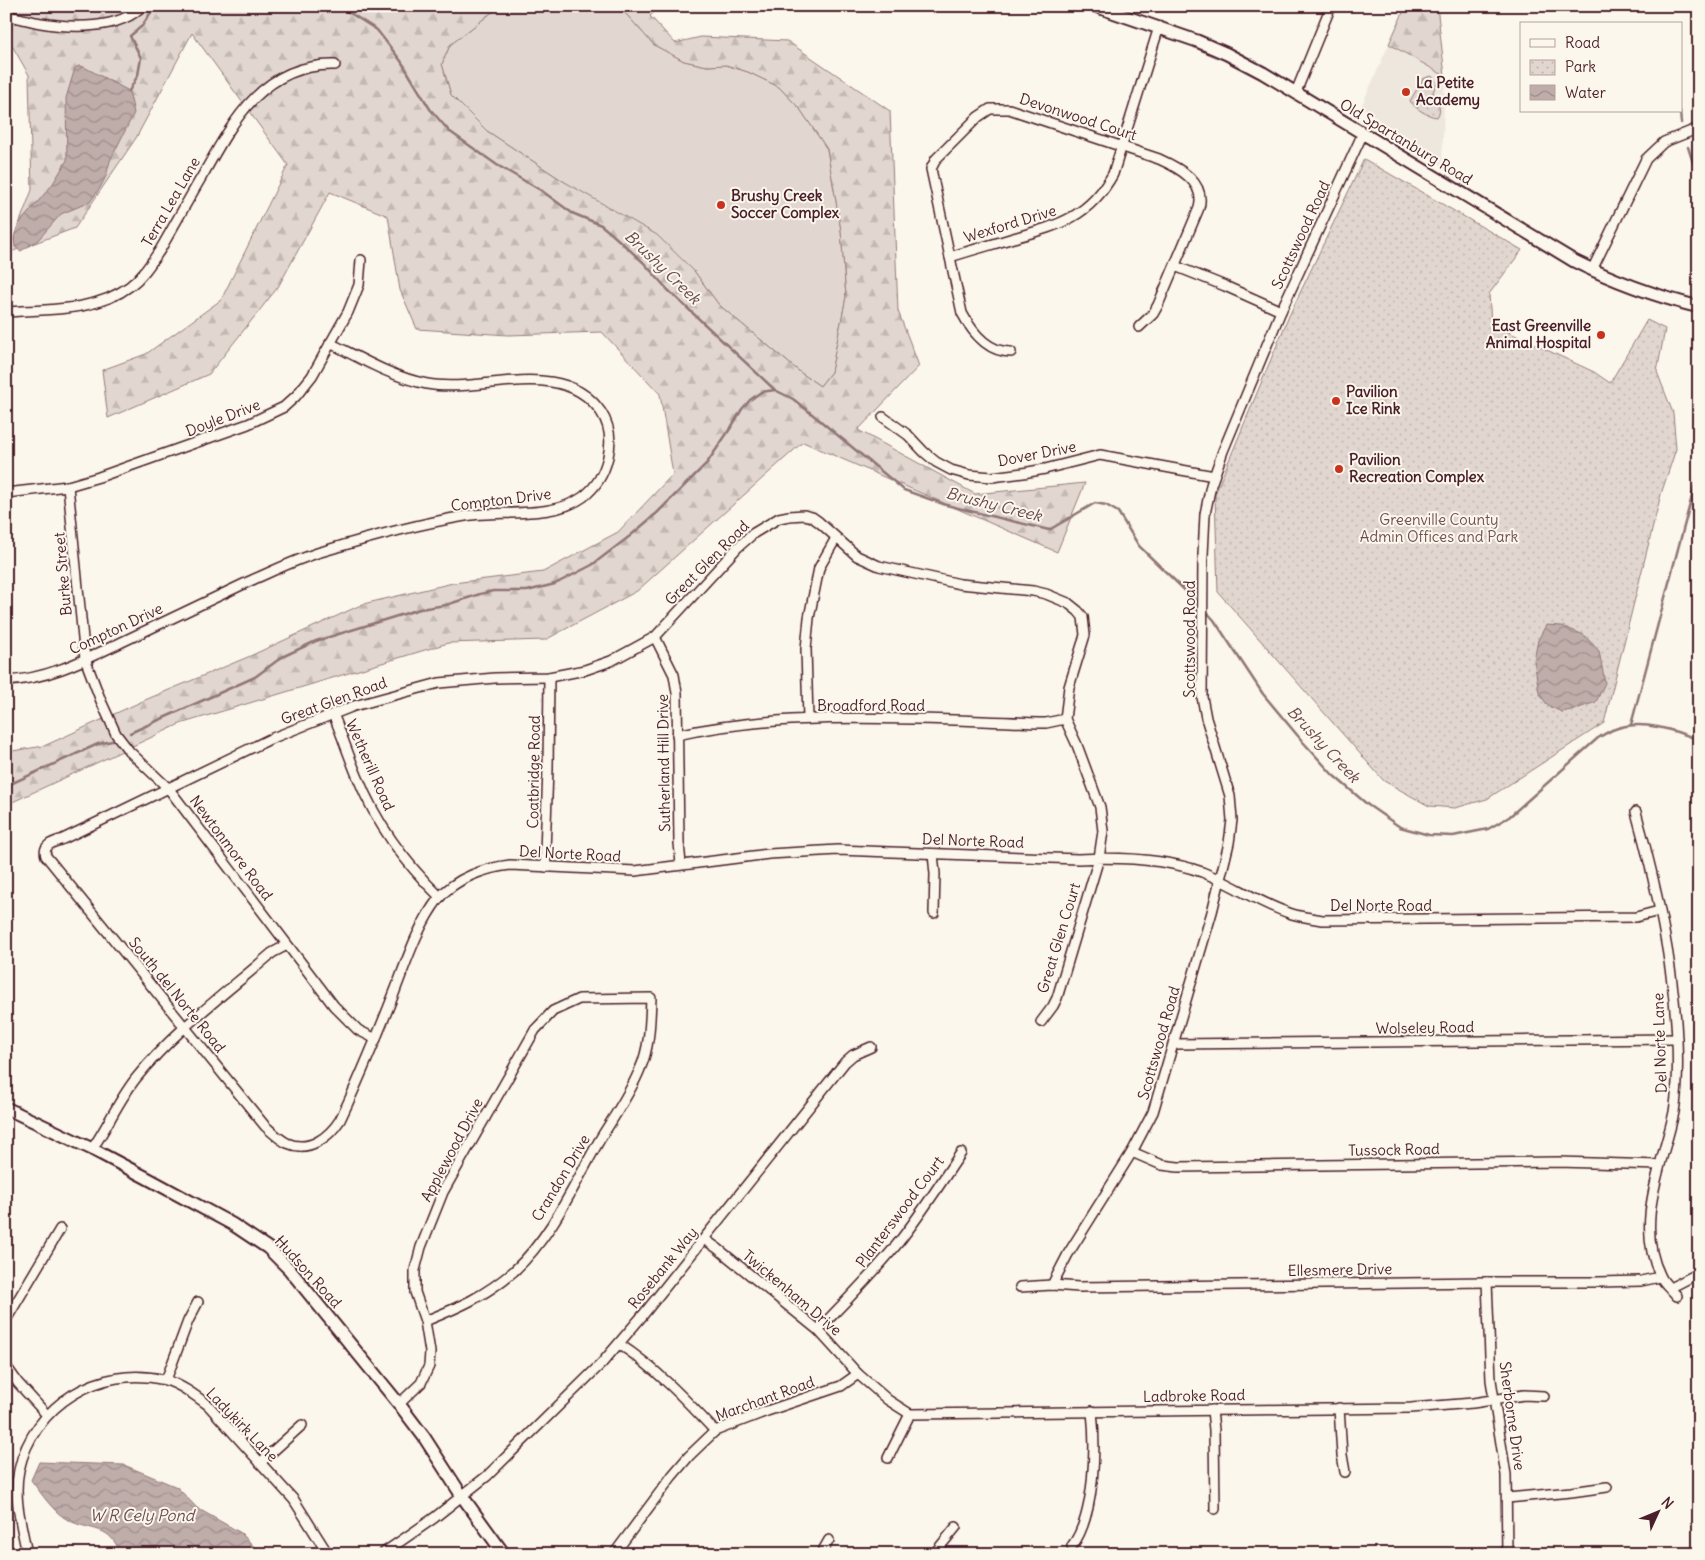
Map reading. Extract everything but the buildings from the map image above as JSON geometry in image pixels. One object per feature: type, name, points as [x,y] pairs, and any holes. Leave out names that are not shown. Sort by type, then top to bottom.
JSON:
[{"type":"street","points":[[6,16],[52,25],[98,25],[120,20],[131,15],[142,6]]},
{"type":"street","name":"Old Spartanburg Road","points":[[1096,6],[1159,27],[1227,54],[1296,92],[1545,245],[1592,270],[1639,290],[1699,307]]},
{"type":"street","points":[[1296,92],[1331,6]]},
{"type":"street","name":"Wexford Drive","points":[[950,257],[1050,228],[1076,216],[1093,202],[1108,184],[1113,174],[1159,27]]},
{"type":"street","name":"Terra Lea Lane","points":[[6,312],[96,303],[115,296],[131,285],[149,266],[160,250],[224,138],[252,99],[289,73],[315,65],[335,65]]},
{"type":"street","name":"Devonwood Court","points":[[1011,352],[1001,351],[986,343],[967,323],[959,305],[932,176],[932,166],[936,159],[983,114],[996,108],[1009,109],[1172,165],[1189,177],[1198,189],[1201,198],[1199,208],[1153,314],[1139,327]]},
{"type":"street","points":[[1592,270],[1646,159],[1664,142],[1699,128]]},
{"type":"street","name":"Scottswood Road","points":[[1052,1285],[1068,1254],[1132,1152],[1153,1112],[1220,880],[1232,830],[1232,808],[1227,783],[1206,718],[1202,697],[1202,594],[1205,520],[1214,476],[1281,311],[1363,133]]},
{"type":"street","name":"Doyle Drive","points":[[6,493],[68,486],[99,477],[248,424],[276,412],[290,403],[304,388],[348,312],[359,285],[361,260]]},
{"type":"street","points":[[1174,266],[1281,311]]},
{"type":"street","name":"Compton Drive","points":[[6,681],[34,678],[61,670],[200,604],[309,556],[402,530],[468,516],[546,510],[559,507],[581,498],[590,491],[603,472],[608,456],[609,430],[604,418],[595,405],[574,388],[556,382],[537,380],[457,387],[428,384],[391,374],[330,343]]},
{"type":"street","name":"Dover Drive","points":[[883,417],[908,436],[936,462],[951,470],[969,475],[992,477],[1045,470],[1100,455],[1214,476]]},
{"type":"street","name":"Burke Street","points":[[68,486],[85,659]]},
{"type":"street","name":"Great Glen Road","points":[[168,789],[270,739],[367,701],[439,682],[548,677],[602,665],[655,637],[738,547],[769,523],[789,516],[804,515],[812,517],[857,556],[878,566],[960,584],[1033,591],[1060,600],[1078,611],[1084,622],[1085,635],[1069,687],[1065,720]]},
{"type":"street","points":[[808,719],[806,649],[809,618],[819,568],[836,538]]},
{"type":"street","name":"Sutherland Hill Drive","points":[[655,637],[676,682],[681,864]]},
{"type":"street","name":"Newtonmore Road","points":[[85,659],[101,702],[122,742],[148,771],[168,789],[287,945],[348,1021],[358,1030],[376,1039]]},
{"type":"street","name":"Coatbridge Road","points":[[546,866],[548,677]]},
{"type":"street","name":"Wetherill Road","points":[[333,714],[358,779],[379,820],[411,866],[440,897]]},
{"type":"street","name":"Broadford Road","points":[[677,735],[775,721],[808,719],[914,719],[1046,723],[1065,720]]},
{"type":"street","points":[[1065,720],[1077,745],[1100,807],[1104,831],[1099,858]]},
{"type":"street","name":"South del Norte Road","points":[[168,789],[52,843],[44,852],[265,1126],[286,1142],[302,1146],[317,1142],[327,1136],[334,1129],[348,1104],[376,1039]]},
{"type":"street","name":"Del Norte Lane","points":[[1636,812],[1644,839],[1671,971],[1677,1039],[1676,1101],[1659,1164],[1652,1200],[1650,1231],[1660,1277],[1677,1296]]},
{"type":"street","name":"Del Norte Road","points":[[376,1039],[406,962],[426,918],[440,897],[464,879],[487,869],[510,865],[635,871],[681,864],[807,851],[1078,859],[1128,858],[1163,862],[1202,872],[1283,911],[1322,920],[1636,917],[1659,911]]},
{"type":"street","points":[[932,854],[935,874],[934,913]]},
{"type":"street","name":"Great Glen Court","points":[[1041,1022],[1057,998],[1099,858]]},
{"type":"street","points":[[92,1149],[136,1078],[160,1050],[272,954],[287,945]]},
{"type":"street","name":"Crandon Drive","points":[[425,1321],[468,1303],[489,1290],[515,1270],[536,1246],[554,1220],[641,1068],[649,1038],[651,998]]},
{"type":"street","name":"Applewood Drive","points":[[399,1404],[421,1383],[429,1366],[430,1352],[425,1321],[414,1292],[414,1270],[421,1247],[442,1192],[535,1030],[553,1011],[579,999],[651,998]]},
{"type":"street","name":"Wolseley Road","points":[[1174,1044],[1677,1039]]},
{"type":"street","name":"Rosebank Way","points":[[382,1554],[434,1518],[494,1470],[586,1379],[619,1344],[845,1062],[853,1055],[871,1047]]},
{"type":"street","name":"Hudson Road","points":[[6,1108],[92,1149],[232,1224],[268,1248],[289,1269],[399,1404],[424,1437],[462,1496],[504,1554]]},
{"type":"street","name":"Tussock Road","points":[[1132,1152],[1162,1165],[1178,1167],[1559,1162],[1659,1164]]},
{"type":"street","name":"Planterswood Court","points":[[818,1330],[894,1248],[962,1153]]},
{"type":"street","points":[[6,1320],[60,1229]]},
{"type":"street","name":"Twickenham Drive","points":[[704,1239],[818,1330],[858,1374]]},
{"type":"street","points":[[1670,1288],[1699,1273]]},
{"type":"street","name":"Ellesmere Drive","points":[[1020,1287],[1052,1285],[1079,1288],[1633,1281],[1660,1277]]},
{"type":"street","name":"Sherborne Drive","points":[[1487,1282],[1491,1380],[1506,1475],[1507,1554]]},
{"type":"street","points":[[166,1380],[188,1321],[198,1302]]},
{"type":"street","points":[[619,1344],[660,1375],[715,1432]]},
{"type":"street","points":[[6,1366],[18,1383],[47,1414]]},
{"type":"street","points":[[858,1374],[888,1400],[910,1414],[888,1458]]},
{"type":"street","name":"Marchant Road","points":[[614,1554],[672,1476],[689,1456],[715,1432],[767,1411],[841,1386],[858,1374]]},
{"type":"street","name":"Ladykirk Lane","points":[[27,1554],[17,1498],[19,1472],[28,1444],[47,1414],[75,1393],[92,1385],[126,1377],[166,1380],[192,1393],[208,1405],[294,1500],[328,1554]]},
{"type":"street","name":"Ladbroke Road","points":[[910,1414],[1437,1407],[1524,1395],[1544,1396]]},
{"type":"street","points":[[1339,1408],[1345,1472]]},
{"type":"street","points":[[1212,1410],[1215,1509]]},
{"type":"street","points":[[1072,1546],[1082,1530],[1090,1492],[1094,1439],[1092,1411]]},
{"type":"street","points":[[260,1463],[302,1425]]},
{"type":"street","points":[[1507,1498],[1571,1492],[1607,1486]]},
{"type":"street","points":[[934,1554],[956,1527]]},
{"type":"street","points":[[821,1554],[829,1540]]},
{"type":"shaded area","name":"La Petite Academy","points":[[1389,44],[1445,76],[1442,166],[1361,107]]},
{"type":"green space","points":[[6,6],[500,6],[450,45],[442,64],[451,95],[487,131],[563,181],[657,235],[694,271],[719,305],[801,373],[820,386],[831,372],[846,297],[841,230],[827,149],[800,109],[779,87],[748,72],[726,65],[707,66],[684,61],[654,45],[626,14],[615,6],[661,6],[650,16],[675,43],[701,37],[787,41],[890,111],[898,311],[919,366],[858,430],[975,494],[1085,483],[1057,552],[803,442],[637,591],[545,640],[448,643],[180,724],[6,805],[6,752],[44,746],[145,700],[248,657],[363,604],[453,583],[543,572],[618,532],[673,474],[660,394],[602,332],[508,335],[417,329],[400,290],[388,216],[330,192],[278,287],[209,374],[108,418],[102,370],[146,354],[221,300],[288,165],[192,33],[136,138],[75,228],[8,253],[32,190],[29,75],[6,35]]},
{"type":"green space","name":"Brushy Creek Soccer Complex","points":[[500,6],[615,6],[626,14],[654,45],[684,61],[707,66],[726,65],[748,72],[779,87],[800,109],[827,149],[841,230],[846,297],[831,372],[820,386],[801,373],[719,305],[694,271],[487,131],[451,95],[442,64],[450,45]]},
{"type":"green space","points":[[1406,6],[1437,6],[1445,76],[1389,44]]},
{"type":"green space","points":[[1430,76],[1437,83],[1433,92],[1438,101],[1439,114],[1437,117],[1422,112],[1410,101],[1423,79]]},
{"type":"green space","name":"Greenville County Admin Offices and Park","points":[[1364,159],[1522,250],[1489,294],[1491,324],[1594,372],[1610,383],[1647,320],[1665,329],[1657,372],[1673,413],[1676,449],[1661,494],[1604,723],[1487,799],[1455,808],[1429,806],[1384,781],[1218,592],[1215,494],[1289,316]]},
{"type":"water","points":[[79,66],[129,91],[134,113],[110,161],[106,176],[90,202],[61,214],[38,240],[21,251],[15,247],[14,237],[18,225],[52,185],[67,160],[66,98],[75,68]]},
{"type":"water","points":[[1546,625],[1562,626],[1584,635],[1599,651],[1605,683],[1596,702],[1562,712],[1548,706],[1539,693],[1534,660],[1538,640]]},
{"type":"water","name":"W R Cely Pond","points":[[39,1462],[124,1465],[177,1487],[197,1508],[241,1533],[261,1554],[120,1554],[116,1544],[106,1533],[76,1524],[63,1517],[52,1507],[31,1480]]},
{"type":"waterway","points":[[129,91],[138,75],[141,58],[130,36],[142,26],[155,6]]},
{"type":"waterway","name":"Brushy Creek","points":[[339,6],[377,30],[401,61],[430,109],[449,131],[497,165],[542,191],[572,213],[601,225],[643,262],[668,290],[775,390],[793,399],[904,490],[946,505],[1049,530],[1095,503],[1106,505],[1118,512],[1139,546],[1199,604]]},
{"type":"waterway","points":[[1680,112],[1681,123]]},
{"type":"waterway","points":[[1688,147],[1699,181]]},
{"type":"waterway","points":[[130,733],[255,677],[282,657],[316,641],[420,609],[446,605],[480,594],[493,591],[527,591],[555,584],[592,565],[657,513],[707,463],[742,409],[750,400],[761,392],[775,390]]},
{"type":"waterway","points":[[1631,725],[1699,470]]},
{"type":"waterway","name":"Brushy Creek","points":[[1205,610],[1214,620],[1263,694],[1333,775],[1368,805],[1400,827],[1429,835],[1453,836],[1488,829],[1509,817],[1598,738],[1615,729],[1625,726],[1647,725],[1669,729],[1699,740]]},
{"type":"waterway","points":[[6,786],[98,744],[112,741]]},
{"type":"place","name":"La Petite Academy","points":[[1406,92]]},
{"type":"place","name":"Brushy Creek Soccer Complex","points":[[721,205]]},
{"type":"place","name":"East Greenville Animal Hospital","points":[[1601,335]]},
{"type":"place","name":"Pavilion Ice Rink","points":[[1336,401]]},
{"type":"place","name":"Pavilion Recreation Complex","points":[[1339,469]]}]
